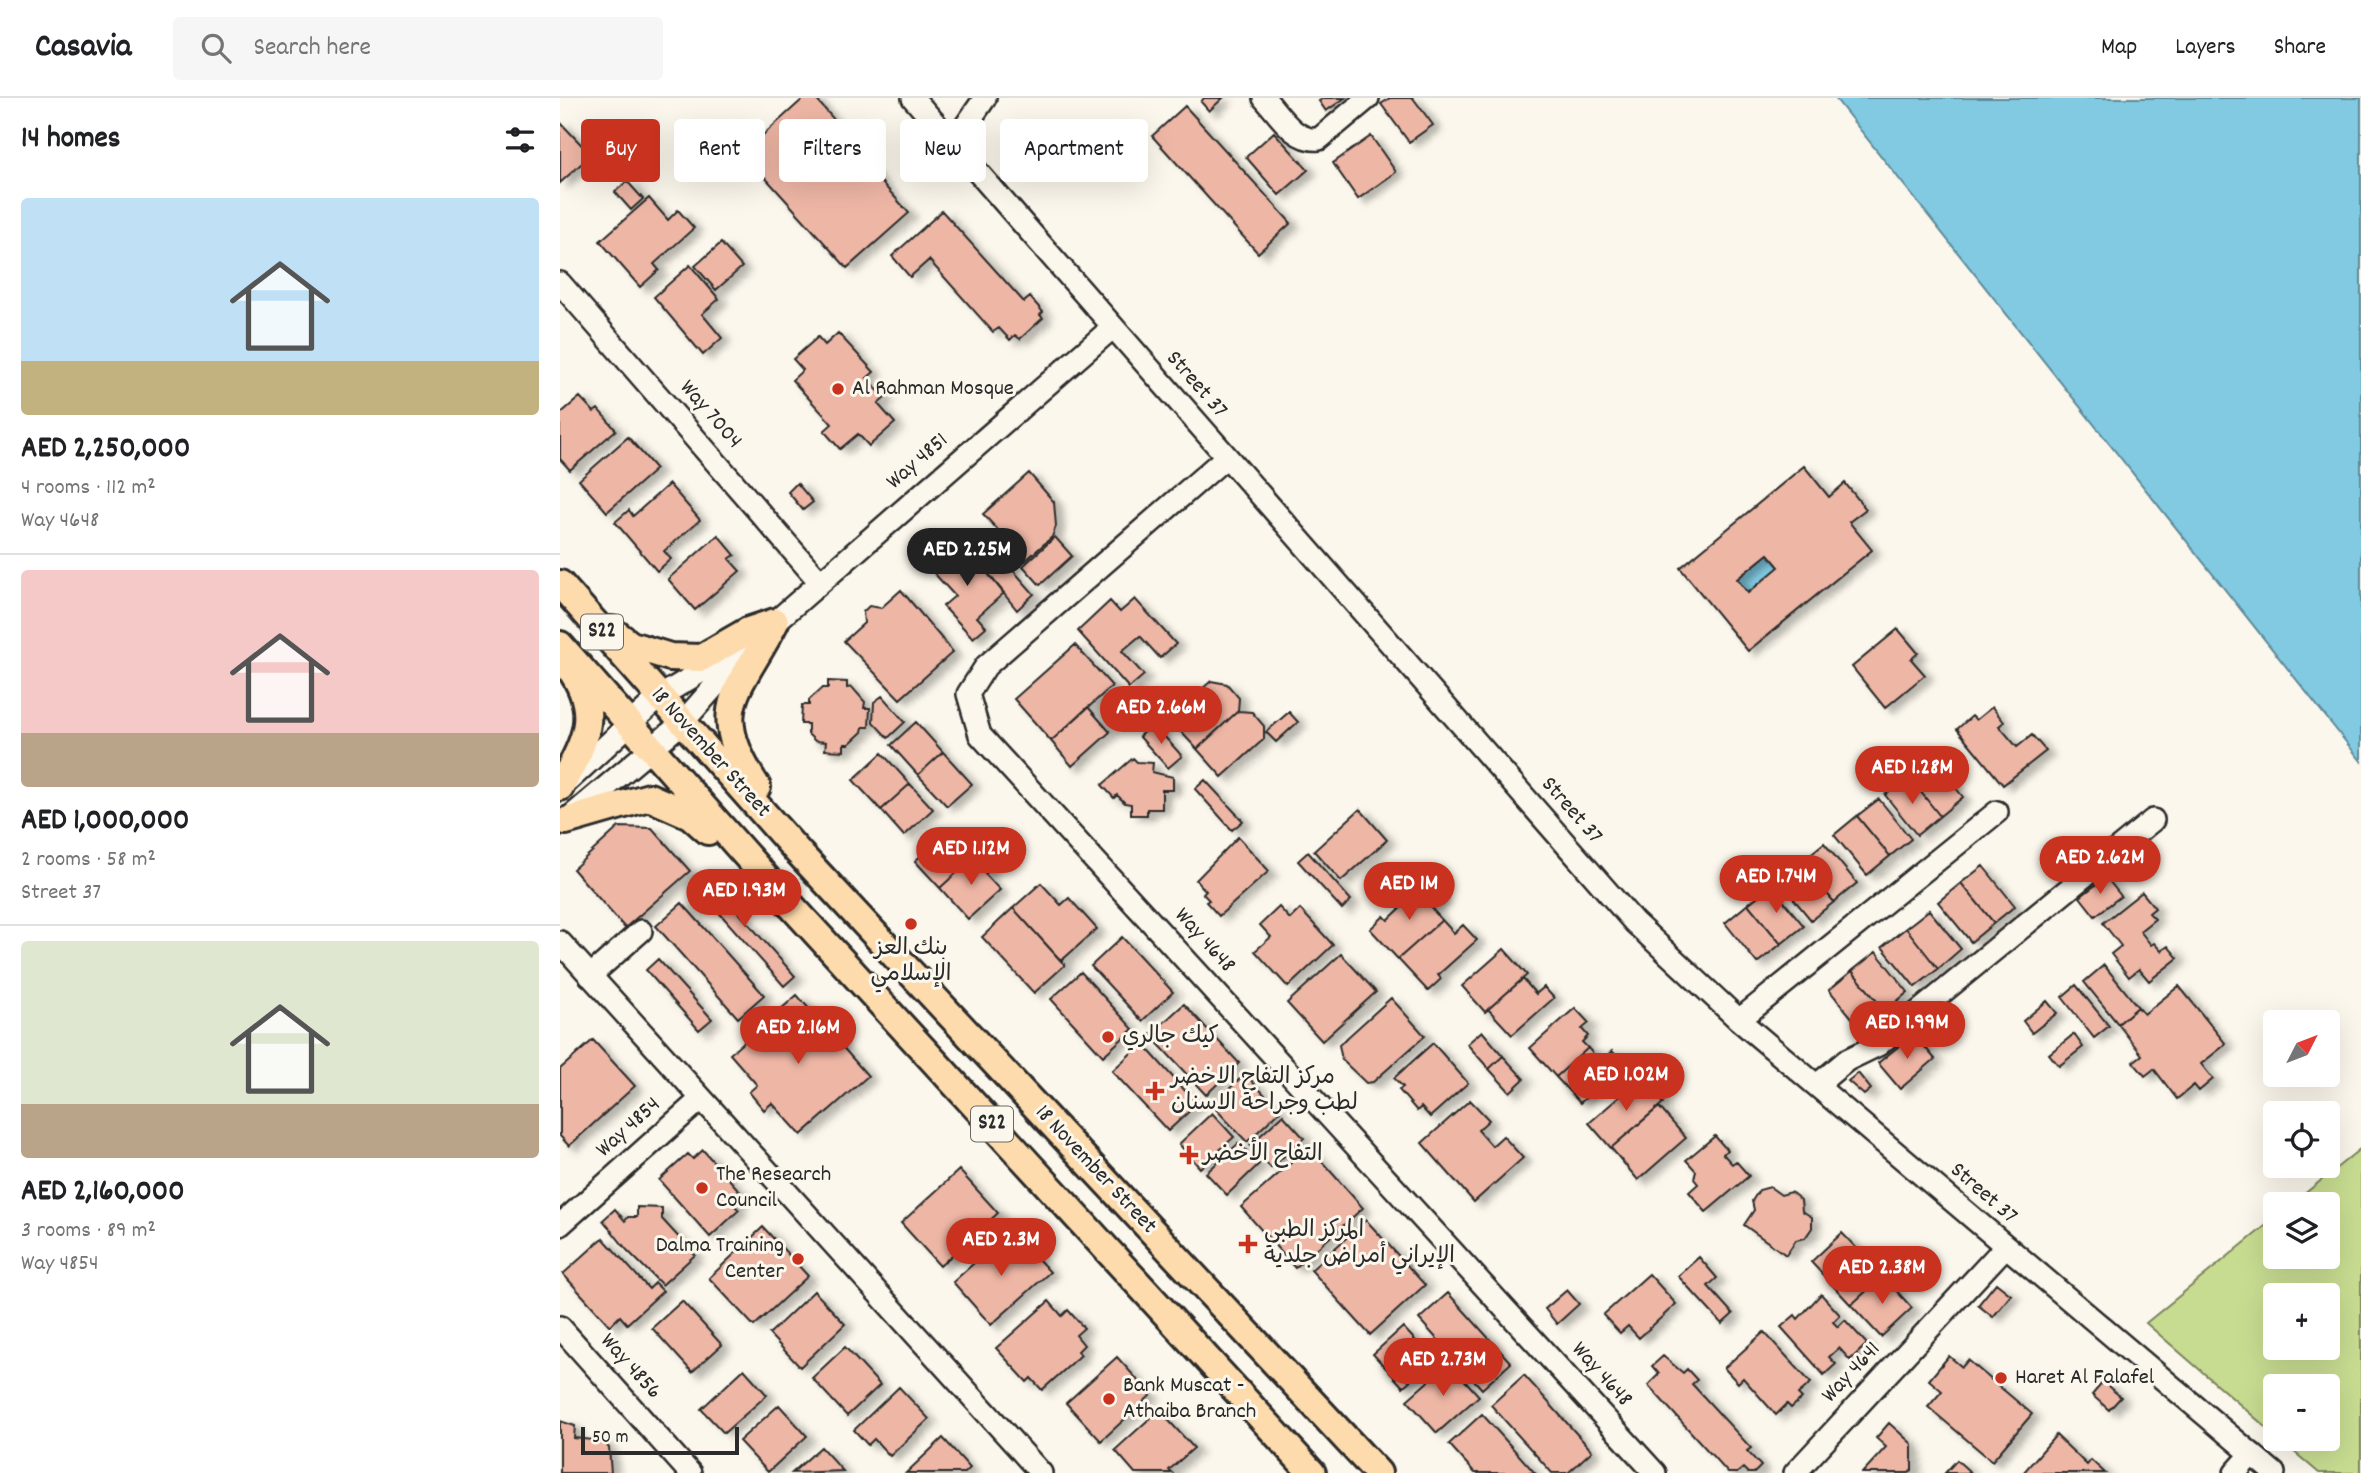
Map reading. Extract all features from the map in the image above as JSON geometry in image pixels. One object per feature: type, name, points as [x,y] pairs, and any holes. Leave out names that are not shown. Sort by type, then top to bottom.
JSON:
[{"type":"main road","name":"18 November Street","points":[[560,584],[799,853],[1378,1473]]},
{"type":"main road","points":[[584,612],[631,645],[670,657],[701,659],[748,631],[767,629]]},
{"type":"main road","points":[[767,629],[733,693],[730,722],[738,757],[799,853]]},
{"type":"main road","name":"18 November Street","points":[[560,645],[775,888],[1312,1473]]},
{"type":"main road","points":[[560,654],[582,691],[589,732],[560,788]]},
{"type":"main road","points":[[563,822],[649,797],[690,815],[775,888]]},
{"type":"street","name":"Street 37","points":[[913,98],[931,119]]},
{"type":"street","points":[[970,119],[985,98]]},
{"type":"street","points":[[1264,98],[1299,137],[1309,140],[1320,139],[1368,98]]},
{"type":"street","name":"Street 37","points":[[986,182],[1634,922],[1739,1020],[2274,1473]]},
{"type":"street","name":"Way 7004","points":[[560,283],[820,582]]},
{"type":"street","name":"Way 4851","points":[[563,822],[683,722],[767,629],[1112,328]]},
{"type":"street","name":"Way 4648","points":[[1226,458],[986,666],[968,694],[980,734],[1655,1473]]},
{"type":"street","name":"Way 4851","points":[[560,788],[659,697],[767,629]]},
{"type":"street","points":[[1739,1020],[1997,812]]},
{"type":"street","points":[[1817,1085],[1847,1060],[1878,1045],[2153,820]]},
{"type":"street","points":[[590,976],[641,931]]},
{"type":"street","points":[[560,942],[1041,1473]]},
{"type":"street","name":"Way 4854","points":[[560,1225],[701,1099]]},
{"type":"street","name":"Way 4641","points":[[1796,1473],[2005,1247]]},
{"type":"street","name":"Way 4856","points":[[560,1327],[690,1473]]},
{"type":"street","points":[[2235,1473],[2252,1454]]},
{"type":"green space","points":[[2361,1148],[2361,1473],[2319,1473],[2293,1451],[2340,1451],[2340,1374],[2263,1374],[2263,1425],[2146,1323],[2263,1228],[2263,1269],[2340,1269],[2340,1192],[2307,1192],[2324,1178],[2340,1178],[2340,1165]]},
{"type":"water","points":[[1835,98],[2361,98],[2361,761]]},
{"type":"water","points":[[1768,554],[1779,567],[1748,593],[1737,579]]},
{"type":"building","points":[[804,98],[815,98],[834,119],[781,119]]},
{"type":"building","points":[[1204,98],[1223,98],[1209,111],[1201,102]]},
{"type":"building","points":[[1324,98],[1345,98],[1326,111],[1319,101]]},
{"type":"building","points":[[1390,98],[1413,98],[1433,125],[1409,142],[1381,104]]},
{"type":"building","points":[[1185,106],[1291,223],[1258,253],[1152,136]]},
{"type":"building","points":[[779,121],[779,182],[881,182],[909,213],[847,268],[765,177],[765,133]]},
{"type":"building","points":[[560,122],[581,144],[581,164],[560,183]]},
{"type":"building","points":[[1274,132],[1308,170],[1279,195],[1246,157]]},
{"type":"building","points":[[1371,136],[1396,172],[1358,199],[1333,163]]},
{"type":"building","points":[[628,182],[643,199],[631,210],[615,192]]},
{"type":"building","points":[[649,198],[668,220],[678,210],[694,228],[654,264],[659,270],[640,287],[600,241]]},
{"type":"building","points":[[942,211],[1024,302],[1030,297],[1043,312],[1040,315],[1043,318],[1020,339],[1015,335],[1010,340],[999,328],[993,332],[929,260],[910,277],[892,256]]},
{"type":"building","points":[[721,243],[742,267],[716,290],[695,266]]},
{"type":"building","points":[[690,265],[719,299],[702,314],[722,338],[703,355],[654,297]]},
{"type":"building","name":"Al Rahman Mosque","points":[[838,333],[874,372],[867,378],[885,398],[878,404],[895,423],[869,446],[858,434],[840,449],[824,431],[832,424],[792,380],[803,370],[793,359],[818,337],[825,345]]},
{"type":"building","points":[[580,397],[594,412],[598,409],[616,430],[570,470],[560,459],[560,414]]},
{"type":"building","points":[[628,437],[656,469],[607,512],[579,480]]},
{"type":"building","points":[[1804,466],[1829,497],[1845,483],[1866,509],[1849,522],[1872,550],[1748,651],[1680,568]],"holes":[[[1768,554],[1779,567],[1748,593],[1737,579]]]},
{"type":"building","points":[[1029,473],[1054,502],[1056,526],[1052,537],[1025,561],[1016,562],[1011,556],[1013,546],[983,514]]},
{"type":"building","points":[[797,483],[813,502],[803,510],[788,492]]},
{"type":"building","points":[[669,484],[700,520],[664,551],[671,559],[657,571],[615,522],[629,510],[633,516]]},
{"type":"building","points":[[718,535],[735,555],[729,559],[740,571],[695,610],[668,579]]},
{"type":"building","points":[[1055,537],[1072,556],[1040,585],[1023,566]]},
{"type":"building","points":[[959,538],[1004,593],[977,617],[986,627],[973,638],[943,606],[955,596],[933,572],[953,554],[948,548]]},
{"type":"building","points":[[1005,561],[1034,594],[1017,610],[989,575]]},
{"type":"building","points":[[901,590],[953,652],[900,699],[844,641],[864,623],[863,612],[869,606],[881,608]]},
{"type":"building","points":[[1135,599],[1176,644],[1160,658],[1140,636],[1122,651],[1144,675],[1129,688],[1078,631],[1110,601],[1120,612]]},
{"type":"building","points":[[1898,629],[1918,653],[1911,659],[1925,675],[1885,708],[1852,667]]},
{"type":"building","points":[[1075,645],[1112,686],[1051,741],[1014,699]]},
{"type":"building","points":[[828,681],[847,682],[847,688],[852,687],[865,702],[864,708],[870,708],[869,727],[863,727],[862,732],[849,744],[844,744],[844,751],[825,750],[826,742],[815,741],[808,734],[808,724],[801,724],[802,705],[809,705],[809,700],[822,688],[828,688]]},
{"type":"building","points":[[1211,681],[1227,684],[1239,698],[1238,711],[1197,749],[1166,716],[1172,710],[1175,713]]},
{"type":"building","points":[[882,696],[905,722],[888,738],[873,722],[874,702]]},
{"type":"building","points":[[1088,707],[1110,732],[1072,766],[1051,741]]},
{"type":"building","points":[[1992,707],[2004,722],[1999,726],[2017,747],[2032,735],[2046,751],[2003,785],[1957,729],[1972,716],[1976,720]]},
{"type":"building","points":[[1238,711],[1252,712],[1264,726],[1264,739],[1222,777],[1197,749]]},
{"type":"building","points":[[1289,712],[1298,722],[1276,742],[1266,732]]},
{"type":"building","points":[[916,722],[943,752],[918,775],[891,745]]},
{"type":"building","points":[[1153,724],[1182,756],[1168,768],[1139,736]]},
{"type":"building","points":[[943,752],[972,784],[947,806],[918,775]]},
{"type":"building","points":[[882,753],[910,784],[881,810],[853,780]]},
{"type":"building","points":[[1931,757],[1963,797],[1940,816],[1908,776]]},
{"type":"building","points":[[1133,758],[1137,762],[1153,763],[1152,772],[1173,777],[1173,790],[1162,790],[1162,809],[1147,809],[1147,815],[1131,815],[1131,804],[1125,803],[1117,795],[1114,798],[1102,785]]},
{"type":"building","points":[[1908,776],[1940,816],[1917,835],[1885,795]]},
{"type":"building","points":[[1205,780],[1243,821],[1232,830],[1195,789]]},
{"type":"building","points":[[910,784],[933,809],[904,836],[881,810]]},
{"type":"building","points":[[1879,799],[1911,839],[1890,856],[1857,816]]},
{"type":"building","points":[[1360,809],[1387,840],[1341,881],[1314,851]]},
{"type":"building","points":[[1857,816],[1890,856],[1867,875],[1834,835]]},
{"type":"building","points":[[619,827],[652,828],[690,871],[625,928],[573,869]]},
{"type":"building","points":[[947,832],[962,849],[968,843],[978,853],[940,888],[915,861]]},
{"type":"building","points":[[1238,837],[1269,871],[1219,916],[1206,902],[1209,900],[1203,894],[1206,891],[1196,880]]},
{"type":"building","points":[[1824,843],[1857,883],[1834,902],[1801,862]]},
{"type":"building","points":[[1308,852],[1351,900],[1342,909],[1298,861]]},
{"type":"building","points":[[978,853],[991,868],[985,874],[1000,890],[968,919],[940,888]]},
{"type":"building","points":[[1801,862],[1834,902],[1811,920],[1778,880]]},
{"type":"building","points":[[1983,866],[2015,906],[1994,923],[1961,883]]},
{"type":"building","points":[[703,872],[795,976],[784,986],[692,882]]},
{"type":"building","points":[[2106,877],[2121,896],[2095,916],[2080,897]]},
{"type":"building","points":[[1041,883],[1061,905],[1069,898],[1097,929],[1061,961],[1013,908]]},
{"type":"building","points":[[1427,883],[1442,900],[1432,909],[1442,920],[1398,959],[1370,929],[1384,916],[1388,920]]},
{"type":"building","points":[[1961,883],[1994,923],[1971,942],[1938,902]]},
{"type":"building","points":[[1771,886],[1804,926],[1781,944],[1748,904]]},
{"type":"building","points":[[2142,892],[2155,908],[2149,913],[2155,919],[2140,931],[2151,945],[2154,943],[2161,951],[2168,946],[2178,958],[2149,981],[2139,969],[2129,977],[2111,954],[2121,946],[2103,923]]},
{"type":"building","points":[[682,903],[764,995],[738,1018],[656,926]]},
{"type":"building","points":[[1748,904],[1781,944],[1757,963],[1725,923]]},
{"type":"building","points":[[1279,907],[1290,919],[1300,909],[1333,945],[1288,987],[1255,951],[1271,937],[1260,925]]},
{"type":"building","points":[[1013,908],[1065,965],[1034,993],[982,937]]},
{"type":"building","points":[[1929,910],[1961,949],[1938,969],[1906,928]]},
{"type":"building","points":[[1442,920],[1454,933],[1463,925],[1477,940],[1438,975],[1441,979],[1428,991],[1398,959]]},
{"type":"building","points":[[1906,928],[1938,969],[1915,987],[1882,947]]},
{"type":"building","points":[[1122,937],[1173,992],[1142,1021],[1091,966]]},
{"type":"building","points":[[1504,949],[1527,975],[1485,1012],[1462,986]]},
{"type":"building","points":[[1876,952],[1908,992],[1885,1011],[1852,971]]},
{"type":"building","points":[[1341,954],[1376,992],[1322,1041],[1287,1003]]},
{"type":"building","points":[[658,959],[712,1019],[699,1030],[646,970]]},
{"type":"building","points":[[2104,965],[2138,1007],[2118,1024],[2084,982]]},
{"type":"building","points":[[1852,971],[1885,1011],[1862,1030],[1829,990]]},
{"type":"building","points":[[1081,972],[1133,1029],[1103,1056],[1051,999]]},
{"type":"building","points":[[1523,979],[1536,994],[1544,987],[1554,998],[1512,1035],[1488,1009]]},
{"type":"building","points":[[2076,985],[2109,1026],[2094,1038],[2062,997]]},
{"type":"building","points":[[2179,986],[2226,1044],[2201,1064],[2213,1079],[2199,1091],[2194,1085],[2177,1099],[2154,1069],[2145,1076],[2133,1062],[2142,1055],[2118,1024],[2138,1007],[2144,1014]]},
{"type":"building","points":[[797,995],[868,1076],[801,1135],[772,1103],[764,1110],[749,1092],[757,1085],[730,1054]]},
{"type":"building","points":[[1391,998],[1425,1036],[1373,1082],[1366,1083],[1342,1060],[1339,1045]]},
{"type":"building","points":[[2047,1001],[2057,1013],[2032,1033],[2023,1021]]},
{"type":"building","points":[[1184,1004],[1239,1063],[1206,1095],[1150,1035]]},
{"type":"building","points":[[1575,1008],[1589,1023],[1582,1029],[1588,1036],[1582,1042],[1588,1048],[1556,1077],[1530,1048]]},
{"type":"building","points":[[1482,1031],[1503,1056],[1489,1069],[1467,1044]]},
{"type":"building","points":[[1914,1034],[1935,1059],[1900,1089],[1878,1063]]},
{"type":"building","points":[[2074,1034],[2083,1047],[2059,1066],[2049,1054]]},
{"type":"building","points":[[593,1040],[635,1086],[569,1146],[560,1136],[560,1069]]},
{"type":"building","points":[[1142,1043],[1197,1104],[1168,1131],[1112,1071]]},
{"type":"building","points":[[1433,1043],[1468,1083],[1430,1117],[1421,1107],[1417,1111],[1399,1090],[1403,1087],[1394,1078]]},
{"type":"building","points":[[1588,1048],[1600,1062],[1612,1051],[1624,1064],[1580,1103],[1556,1077]]},
{"type":"building","points":[[1503,1056],[1524,1079],[1510,1092],[1489,1069]]},
{"type":"building","points":[[1858,1073],[1871,1089],[1864,1095],[1848,1081]]},
{"type":"building","points":[[1245,1074],[1280,1111],[1247,1142],[1212,1105]]},
{"type":"building","points":[[1641,1078],[1663,1103],[1611,1148],[1589,1123]]},
{"type":"building","points":[[1470,1100],[1489,1120],[1478,1130],[1492,1146],[1503,1136],[1523,1158],[1474,1202],[1422,1143]]},
{"type":"building","points":[[1659,1107],[1686,1138],[1638,1180],[1611,1148]]},
{"type":"building","points":[[1212,1113],[1234,1137],[1200,1168],[1179,1144]]},
{"type":"building","points":[[1283,1115],[1304,1138],[1271,1168],[1250,1145]]},
{"type":"building","points":[[1715,1136],[1727,1150],[1723,1154],[1732,1164],[1736,1161],[1749,1176],[1706,1212],[1689,1192],[1698,1184],[1694,1179],[1696,1171],[1686,1160]]},
{"type":"building","points":[[1239,1143],[1259,1164],[1227,1195],[1206,1173]]},
{"type":"building","points":[[1309,1147],[1363,1208],[1295,1268],[1241,1207]]},
{"type":"building","name":"The Research Council","points":[[703,1150],[744,1196],[734,1205],[739,1210],[710,1237],[659,1180],[688,1154],[693,1159]]},
{"type":"building","points":[[959,1170],[998,1213],[940,1266],[901,1223]]},
{"type":"building","points":[[1770,1187],[1781,1195],[1791,1192],[1801,1200],[1802,1211],[1812,1217],[1812,1228],[1805,1238],[1796,1240],[1786,1255],[1744,1225],[1754,1210],[1752,1201],[1759,1190]]},
{"type":"building","points":[[637,1207],[662,1208],[662,1219],[695,1255],[662,1285],[627,1250],[603,1220],[615,1209],[625,1221],[628,1217],[637,1217]]},
{"type":"building","points":[[1366,1220],[1425,1285],[1370,1335],[1311,1270]]},
{"type":"building","points":[[763,1227],[808,1276],[754,1326],[709,1278]]},
{"type":"building","points":[[1014,1233],[1050,1272],[991,1325],[953,1282],[985,1253],[988,1257]]},
{"type":"building","points":[[1842,1233],[1883,1276],[1851,1305],[1811,1262]]},
{"type":"building","points":[[603,1238],[649,1289],[655,1283],[663,1291],[627,1324],[620,1316],[610,1326],[563,1274]]},
{"type":"building","points":[[1699,1257],[1717,1278],[1708,1286],[1733,1314],[1722,1324],[1678,1276]]},
{"type":"building","points":[[1649,1274],[1676,1304],[1639,1338],[1628,1326],[1620,1333],[1603,1315]]},
{"type":"building","points":[[1883,1276],[1912,1308],[1881,1337],[1851,1305]]},
{"type":"building","points":[[1996,1283],[2011,1295],[1993,1317],[1978,1305]]},
{"type":"building","points":[[1567,1290],[1579,1304],[1557,1324],[1545,1309]]},
{"type":"building","points":[[814,1291],[845,1324],[800,1367],[769,1334]]},
{"type":"building","points":[[1448,1293],[1511,1363],[1482,1389],[1419,1319]]},
{"type":"building","points":[[1821,1294],[1840,1315],[1833,1322],[1838,1327],[1845,1320],[1867,1344],[1850,1360],[1839,1348],[1829,1357],[1836,1364],[1824,1375],[1781,1327],[1795,1315],[1798,1319]]},
{"type":"building","points":[[682,1301],[722,1345],[692,1372],[652,1328]]},
{"type":"building","points":[[1049,1301],[1062,1316],[1068,1310],[1084,1328],[1076,1335],[1084,1345],[1078,1351],[1081,1355],[1042,1390],[1031,1378],[1027,1382],[996,1348]]},
{"type":"building","points":[[1403,1327],[1433,1360],[1403,1387],[1373,1354]]},
{"type":"building","points":[[1764,1332],[1811,1383],[1798,1394],[1802,1398],[1791,1408],[1787,1404],[1776,1415],[1743,1378],[1738,1383],[1724,1368]]},
{"type":"building","points":[[845,1347],[880,1385],[847,1416],[812,1378]]},
{"type":"building","points":[[1663,1356],[1683,1373],[1687,1369],[1697,1380],[1692,1384],[1751,1448],[1747,1451],[1761,1466],[1754,1473],[1748,1473],[1743,1468],[1737,1473],[1728,1473],[1648,1385],[1659,1374],[1652,1366]]},
{"type":"building","points":[[1949,1356],[1962,1367],[1968,1360],[2032,1414],[1992,1461],[1928,1407],[1942,1391],[1929,1380]]},
{"type":"building","name":"Bank Muscat - Athaiba Branch","points":[[1117,1357],[1151,1395],[1101,1441],[1066,1403]]},
{"type":"building","points":[[1449,1363],[1479,1396],[1437,1433],[1407,1400]]},
{"type":"building","points":[[744,1369],[767,1395],[724,1433],[701,1409]]},
{"type":"building","points":[[1524,1375],[1592,1451],[1568,1473],[1552,1473],[1491,1405]]},
{"type":"building","points":[[2103,1382],[2121,1397],[2109,1410],[2092,1395]]},
{"type":"building","points":[[899,1387],[929,1419],[890,1456],[874,1439],[868,1445],[854,1430]]},
{"type":"building","points":[[779,1405],[807,1436],[768,1472],[739,1441]]},
{"type":"building","points":[[1159,1410],[1194,1448],[1169,1470],[1172,1473],[1135,1473],[1115,1450]]},
{"type":"building","points":[[1482,1414],[1535,1473],[1475,1473],[1449,1444]]},
{"type":"building","points":[[560,1421],[575,1426],[574,1438],[603,1441],[609,1448],[611,1473],[560,1473]]},
{"type":"building","points":[[1889,1423],[1912,1444],[1912,1470],[1909,1473],[1862,1473],[1886,1447],[1876,1438]]},
{"type":"building","points":[[2056,1435],[2087,1465],[2091,1460],[2105,1473],[2023,1473]]},
{"type":"building","points":[[943,1438],[970,1468],[965,1473],[906,1473]]},
{"type":"building","points":[[821,1447],[843,1471],[792,1473]]},
{"type":"building","points":[[1957,1460],[1971,1473],[1945,1473]]},
{"type":"place","name":"Al Rahman Mosque","points":[[838,389]]},
{"type":"place","name":"بنك العز الإسلامي","points":[[911,924]]},
{"type":"place","name":"كيك جالري","points":[[1108,1037]]},
{"type":"place","name":"مركز التفاح الاخضر لطب وجراحة الاسنان","points":[[1155,1091]]},
{"type":"place","name":"التفاح الأخضر","points":[[1189,1155]]},
{"type":"place","name":"The Research Council","points":[[702,1188]]},
{"type":"place","name":"المركز الطبي الإيراني أمراض جلدية","points":[[1248,1244]]},
{"type":"place","name":"Dalma Training Center","points":[[798,1259]]},
{"type":"place","name":"Haret Al Falafel","points":[[2001,1378]]},
{"type":"place","name":"Bank Muscat - Athaiba Branch","points":[[1109,1399]]}]
